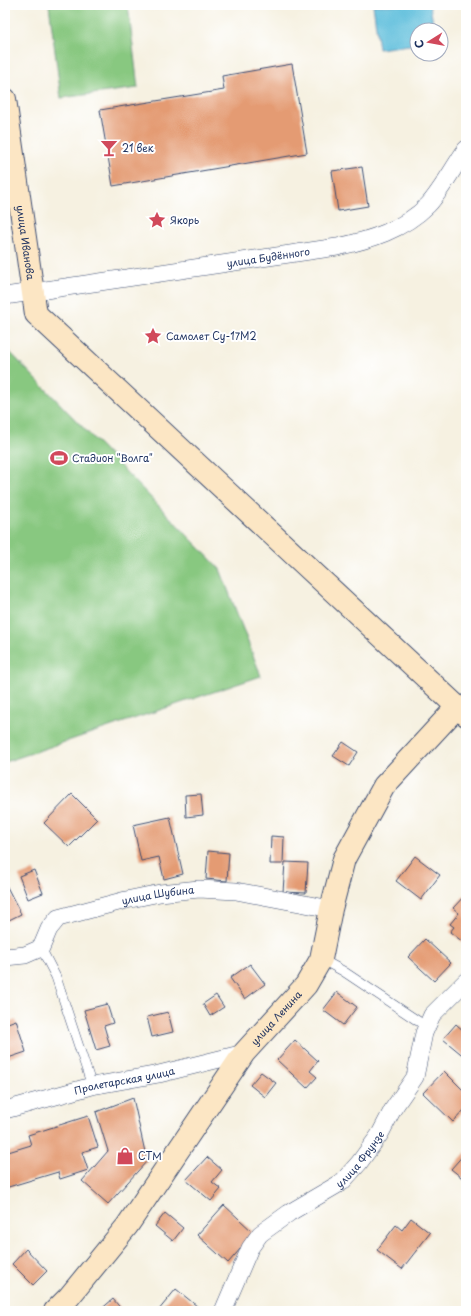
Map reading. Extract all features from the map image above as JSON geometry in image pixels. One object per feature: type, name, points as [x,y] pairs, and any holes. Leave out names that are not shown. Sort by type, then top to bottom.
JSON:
[{"type":"street","name":"улица Иванова","points":[[5,99],[36,314],[462,711]]},
{"type":"street","name":"улица Будённого","points":[[5,296],[337,247],[369,240],[402,225],[428,204],[466,149]]},
{"type":"street","name":"улица Ленина","points":[[54,1311],[69,1297],[127,1226],[244,1054],[306,985],[321,959],[331,909],[344,859],[384,786],[462,711]]},
{"type":"street","name":"улица Шубина","points":[[41,948],[49,929],[58,918],[160,893],[199,889],[236,891],[331,909]]},
{"type":"street","points":[[5,957],[24,955],[41,948]]},
{"type":"street","name":"улица Фрунзе","points":[[223,1311],[250,1248],[260,1234],[290,1213],[342,1182],[359,1163],[380,1134],[393,1109],[415,1077],[427,1027],[432,1015],[466,981]]},
{"type":"street","name":"Пролетарская улица","points":[[5,1110],[92,1086],[159,1074],[244,1054]]},
{"type":"lane","points":[[41,948],[56,977],[92,1086]]},
{"type":"lane","points":[[321,959],[343,971],[427,1027]]},
{"type":"green space","points":[[49,5],[128,5],[138,88],[61,98]]},
{"type":"green space","name":"Стадион \"Волга\"","points":[[5,347],[220,569],[261,676],[5,762]]},
{"type":"water","points":[[373,5],[430,5],[433,22],[409,22],[409,45],[379,49]]},
{"type":"building","points":[[292,64],[307,153],[113,186],[100,110],[224,90],[222,76]]},
{"type":"building","points":[[362,167],[368,206],[338,211],[332,171]]},
{"type":"building","points":[[343,742],[358,752],[349,766],[333,756]]},
{"type":"building","points":[[72,794],[97,819],[69,847],[44,823]]},
{"type":"building","points":[[201,794],[203,815],[186,817],[185,795]]},
{"type":"building","points":[[170,817],[183,874],[164,879],[159,857],[141,861],[133,825]]},
{"type":"building","points":[[271,836],[284,837],[283,864],[270,864]]},
{"type":"building","points":[[208,851],[229,853],[227,881],[206,879]]},
{"type":"building","points":[[415,856],[440,875],[421,900],[396,881]]},
{"type":"building","points":[[285,862],[308,863],[306,893],[283,892]]},
{"type":"building","points":[[34,870],[43,893],[28,899],[19,876]]},
{"type":"building","points":[[5,883],[21,914],[5,922]]},
{"type":"building","points":[[466,894],[466,938],[463,942],[450,932],[454,927],[450,924],[459,913],[453,908]]},
{"type":"building","points":[[425,939],[451,963],[434,981],[408,957]]},
{"type":"building","points":[[250,964],[265,984],[245,999],[230,978]]},
{"type":"building","points":[[337,992],[357,1007],[343,1025],[323,1010]]},
{"type":"building","points":[[216,995],[224,1007],[210,1016],[203,1004]]},
{"type":"building","points":[[107,1004],[113,1023],[104,1026],[110,1046],[96,1050],[84,1010]]},
{"type":"building","points":[[168,1012],[173,1032],[152,1037],[147,1017]]},
{"type":"building","points":[[16,1020],[26,1052],[5,1059],[5,1024]]},
{"type":"building","points":[[456,1024],[466,1033],[466,1058],[443,1039]]},
{"type":"building","points":[[295,1040],[318,1061],[310,1071],[317,1077],[307,1088],[277,1060]]},
{"type":"building","points":[[444,1071],[466,1093],[466,1108],[453,1122],[423,1093]]},
{"type":"building","points":[[261,1072],[276,1083],[265,1097],[250,1085]]},
{"type":"building","name":"CTM","points":[[133,1098],[147,1161],[108,1204],[82,1181],[108,1151],[96,1112]]},
{"type":"building","points":[[88,1116],[98,1147],[82,1152],[88,1170],[60,1179],[58,1172],[5,1188],[5,1153],[31,1145],[28,1135]]},
{"type":"building","points":[[466,1152],[466,1181],[451,1169]]},
{"type":"building","points":[[207,1157],[222,1170],[212,1182],[221,1189],[211,1201],[186,1180]]},
{"type":"building","points":[[224,1205],[254,1233],[228,1263],[197,1235]]},
{"type":"building","points":[[165,1213],[183,1228],[173,1241],[155,1226]]},
{"type":"building","points":[[411,1218],[430,1233],[402,1269],[377,1250],[396,1225],[402,1230]]},
{"type":"building","points":[[26,1249],[47,1271],[33,1285],[12,1264]]},
{"type":"building","points":[[176,1289],[203,1311],[158,1311]]},
{"type":"building","points":[[113,1299],[123,1311],[99,1311]]},
{"type":"place","name":"21 век","points":[[109,148]]},
{"type":"place","name":"Якорь","points":[[157,220]]},
{"type":"place","name":"Самолет Су-17М2","points":[[153,336]]},
{"type":"place","name":"Стадион \"Волга\"","points":[[59,458]]},
{"type":"place","name":"CTM","points":[[125,1156]]}]
